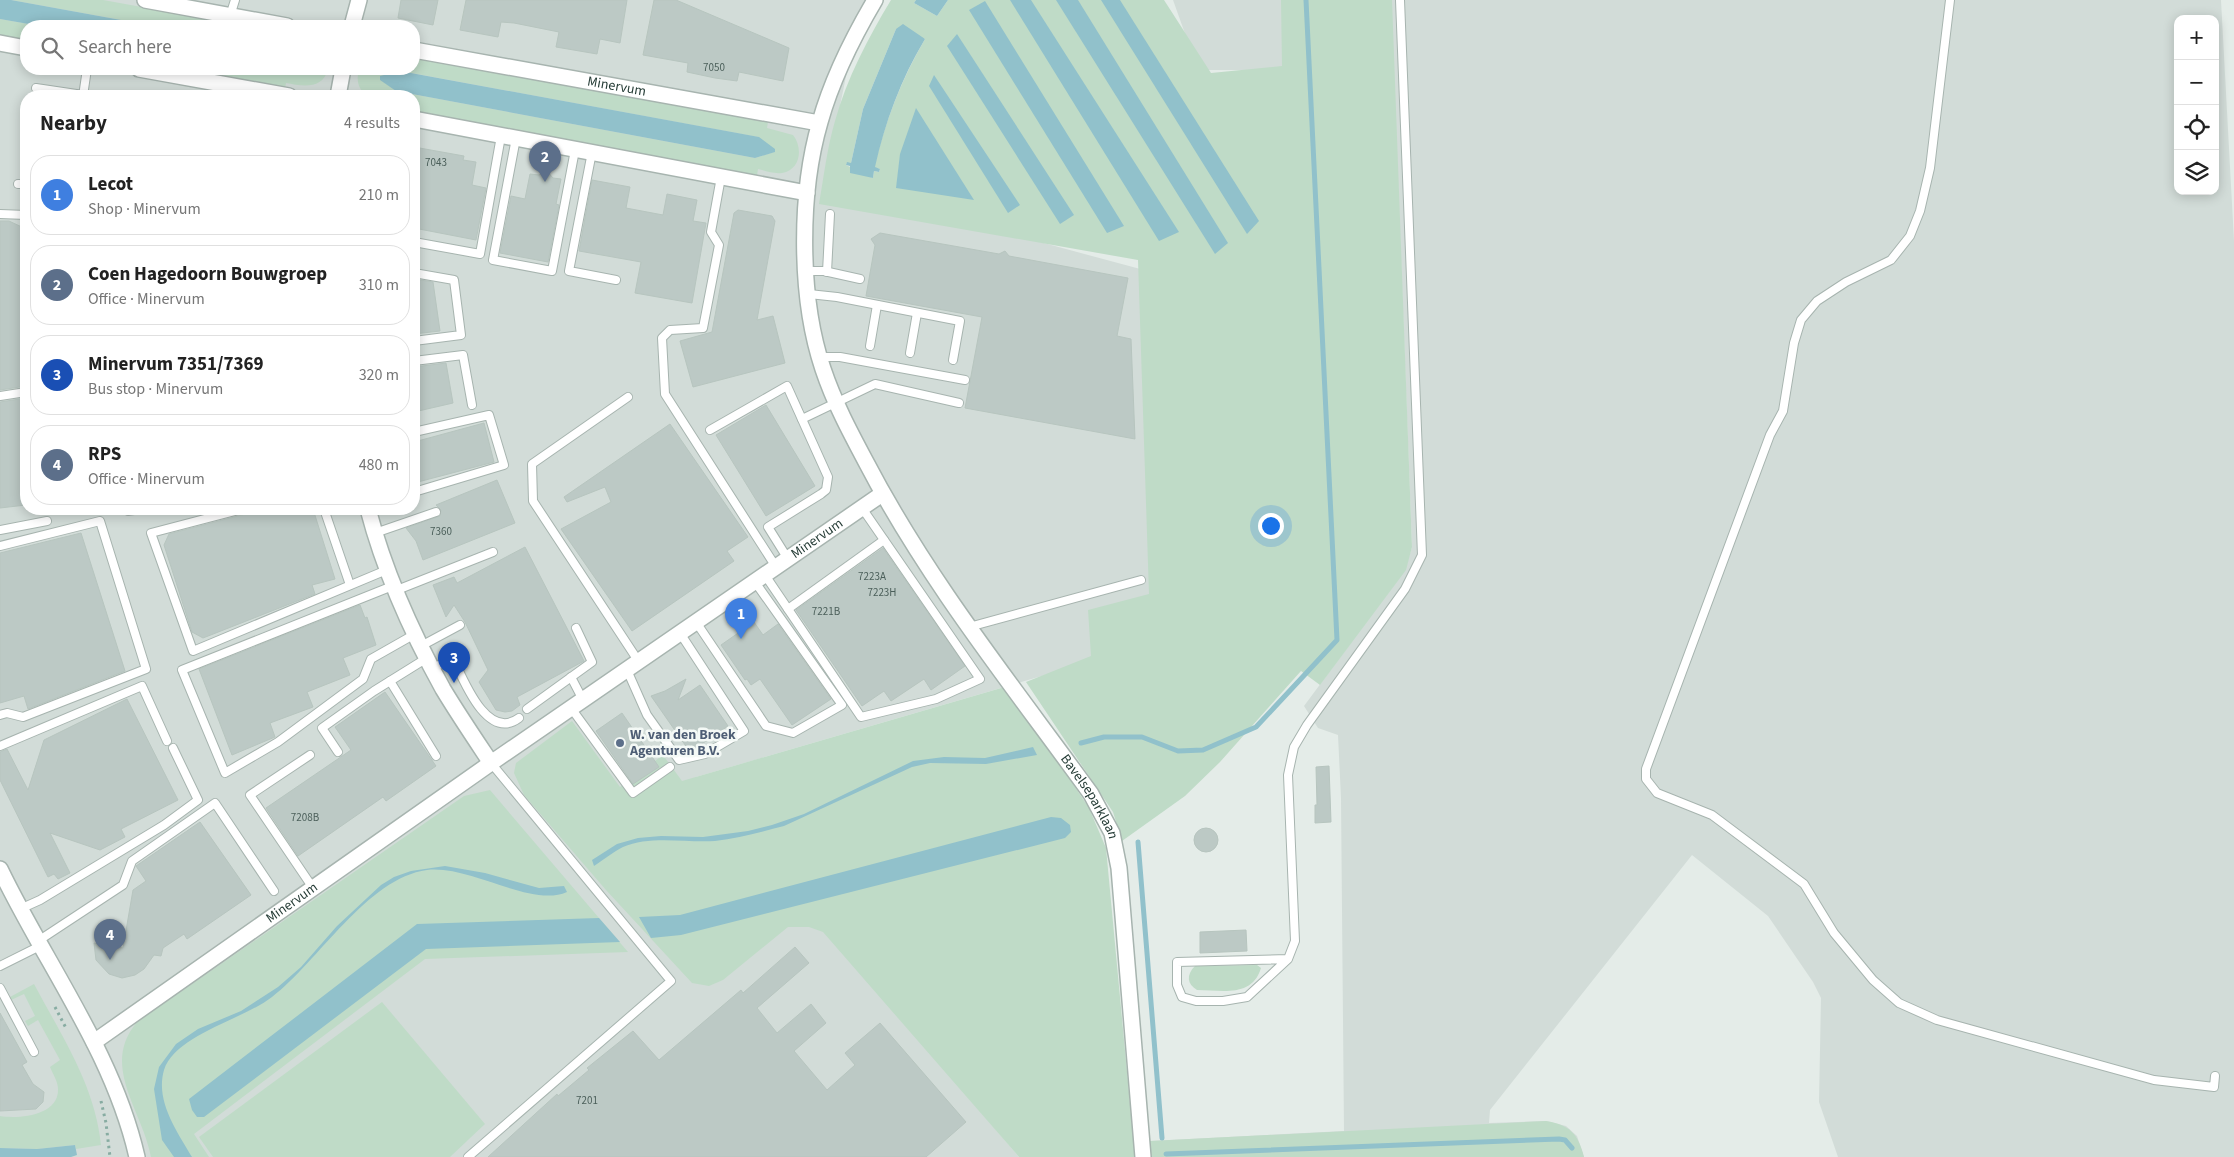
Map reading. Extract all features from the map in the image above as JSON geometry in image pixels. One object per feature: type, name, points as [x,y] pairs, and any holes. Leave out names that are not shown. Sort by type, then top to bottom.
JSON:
[{"type":"street","points":[[145,0],[253,20]]},
{"type":"street","points":[[354,20],[359,0]]},
{"type":"street","points":[[874,0],[838,70],[819,123],[807,193],[804,226],[806,271],[820,357],[836,401],[882,494]]},
{"type":"street","points":[[0,43],[20,47]]},
{"type":"street","name":"Minervum","points":[[420,51],[819,123]]},
{"type":"street","points":[[172,75],[256,90]]},
{"type":"street","points":[[339,90],[342,75]]},
{"type":"street","points":[[420,120],[807,193]]},
{"type":"street","name":"Minervum","points":[[94,1042],[491,763],[882,494]]},
{"type":"street","name":"Bavelseparklaan","points":[[882,494],[929,571],[1091,794],[1112,833],[1118,868],[1143,1157]]},
{"type":"street","points":[[370,515],[396,587],[424,651],[444,690],[491,763]]},
{"type":"street","points":[[0,869],[20,909],[94,1042],[119,1096],[137,1157]]},
{"type":"lane","points":[[230,16],[235,0]]},
{"type":"lane","points":[[1288,959],[1177,962],[1176,985],[1182,997],[1196,1001],[1223,1001],[1247,997],[1288,959],[1295,941],[1288,775],[1294,747],[1307,724],[1405,589],[1422,555],[1400,0]]},
{"type":"lane","points":[[1950,0],[1930,168],[1920,211],[1910,236],[1891,260],[1846,282],[1817,301],[1802,320],[1794,343],[1783,411],[1770,435],[1646,769],[1646,779],[1657,793],[1712,815],[1804,884],[1834,933],[1873,980],[1899,1003],[1937,1020],[2154,1080],[2214,1087],[2216,1076]]},
{"type":"lane","points":[[84,90],[86,75]]},
{"type":"lane","points":[[36,88],[48,90]]},
{"type":"lane","points":[[508,137],[493,260],[552,271],[575,150]]},
{"type":"lane","points":[[420,243],[480,254],[508,137]]},
{"type":"lane","points":[[592,152],[569,271],[616,280]]},
{"type":"lane","points":[[696,622],[766,726],[793,733],[842,705],[771,571],[665,394],[662,338],[670,330],[703,328],[718,245],[711,232],[721,177]]},
{"type":"lane","points":[[0,214],[20,215]]},
{"type":"lane","points":[[827,272],[830,214]]},
{"type":"lane","points":[[806,271],[827,272],[860,279]]},
{"type":"lane","points":[[420,274],[454,280],[461,335],[420,340]]},
{"type":"lane","points":[[809,294],[837,297],[960,321],[953,360]]},
{"type":"lane","points":[[870,346],[877,305]]},
{"type":"lane","points":[[910,354],[917,313]]},
{"type":"lane","points":[[420,360],[463,355],[472,405]]},
{"type":"lane","points":[[820,357],[840,357],[965,380]]},
{"type":"lane","points":[[802,419],[836,401],[875,384],[959,403]]},
{"type":"lane","points":[[710,430],[787,386],[828,477],[828,485],[821,494],[768,527],[771,571],[788,608],[860,716],[936,699],[980,679],[862,508]]},
{"type":"lane","points":[[0,396],[20,393]]},
{"type":"lane","points":[[628,398],[532,464],[534,501],[633,666],[647,715],[679,760],[705,754],[744,731],[680,633]]},
{"type":"lane","points":[[420,431],[489,415],[504,465],[420,490]]},
{"type":"lane","points":[[375,533],[436,512]]},
{"type":"lane","points":[[220,515],[151,533],[193,651],[389,569]]},
{"type":"lane","points":[[326,515],[350,585]]},
{"type":"lane","points":[[0,530],[47,521]]},
{"type":"lane","points":[[0,546],[100,522],[146,669],[23,717],[7,713],[0,715]]},
{"type":"lane","points":[[788,608],[884,540]]},
{"type":"lane","points":[[493,552],[396,587],[182,670],[225,772],[286,736],[362,679],[371,659],[424,651],[453,658],[464,681],[487,717],[495,722],[518,718]]},
{"type":"lane","points":[[969,627],[1142,580]]},
{"type":"lane","points":[[338,752],[322,728],[390,680],[424,651],[460,625]]},
{"type":"lane","points":[[527,709],[592,662],[576,628]]},
{"type":"lane","points":[[570,677],[577,704],[633,793],[670,767]]},
{"type":"lane","points":[[390,680],[436,756]]},
{"type":"lane","points":[[0,746],[142,686],[167,741]]},
{"type":"lane","points":[[20,909],[40,900],[164,825],[198,800],[173,748]]},
{"type":"lane","points":[[310,754],[250,795],[313,888]]},
{"type":"lane","points":[[468,1157],[671,981],[491,763]]},
{"type":"lane","points":[[0,966],[39,943],[123,885],[132,861],[215,803],[274,891]]},
{"type":"lane","points":[[0,988],[34,1052]]},
{"type":"path","points":[[54,1006],[68,1031]]},
{"type":"path","points":[[100,1096],[106,1123],[110,1157]]},
{"type":"shaded area","points":[[0,0],[873,0],[859,13],[824,184],[1144,270],[1162,641],[696,777],[1019,1157],[0,1157]]},
{"type":"shaded area","points":[[1173,0],[1294,0],[1287,70],[1198,70]]},
{"type":"shaded area","points":[[1391,0],[2221,0],[2234,241],[2234,1157],[1838,1157],[1819,1102],[1821,998],[1813,982],[1768,916],[1692,855],[1490,1110],[1489,1123],[1546,1121],[1566,1126],[1577,1136],[1584,1157],[1151,1157],[1150,1141],[1344,1131],[1341,798],[1338,735],[1318,728],[1304,706],[1405,570],[1412,547]]},
{"type":"green space","points":[[11,0],[103,0],[214,20],[121,20]]},
{"type":"green space","points":[[891,0],[916,0],[914,3],[937,16],[948,0],[1164,0],[1211,73],[1282,66],[1281,0],[1392,0],[1412,547],[1406,570],[1320,685],[1301,671],[1220,762],[1185,796],[1122,841],[1113,812],[1026,682],[1091,656],[1088,610],[1149,594],[1138,260],[819,204],[830,141],[840,105],[866,44]],"holes":[[[896,29],[925,39],[908,70],[883,134],[874,168],[880,169],[879,172],[874,171],[873,178],[846,165],[851,163],[863,109]]]},
{"type":"green space","points":[[0,19],[20,22],[20,40],[0,36]]},
{"type":"green space","points":[[420,58],[768,122],[767,128],[793,135],[799,152],[793,167],[782,173],[758,169],[757,175],[420,113],[420,95],[755,158],[774,152],[758,137],[420,75]]},
{"type":"green space","points":[[212,75],[325,75],[322,80],[311,85],[286,83],[285,88]]},
{"type":"green space","points":[[358,75],[390,75],[384,77],[383,80],[395,90],[362,90],[358,84]]},
{"type":"green space","points":[[1008,686],[1089,808],[1106,848],[1135,1157],[1019,1157],[823,932],[809,927],[788,927],[723,980],[709,986],[692,983],[606,890],[524,795],[514,773],[516,763],[572,721],[620,787],[663,755],[682,781]]},
{"type":"green space","points":[[490,790],[628,952],[425,959],[194,1134],[209,1157],[151,1157],[123,1071],[122,1055],[127,1038],[137,1022],[464,796]]},
{"type":"green space","points":[[1257,965],[1261,968],[1257,978],[1251,984],[1235,990],[1197,990],[1191,985],[1189,979],[1190,973],[1195,966]]},
{"type":"green space","points":[[34,984],[84,1081],[98,1123],[101,1145],[76,1149],[75,1145],[37,1149],[0,1148],[0,1116],[17,1117],[36,1114],[52,1105],[57,1098],[58,1086],[50,1067],[60,1060],[38,1020],[28,1026],[25,1021],[35,1016],[24,994],[11,1000],[10,997]]},
{"type":"green space","points":[[382,1002],[485,1124],[450,1157],[213,1157],[199,1137]]},
{"type":"green space","points":[[1546,1121],[1561,1125],[1572,1132],[1579,1142],[1584,1157],[1151,1157],[1150,1141]]},
{"type":"water","points":[[0,0],[11,0],[121,20],[20,20],[20,22],[0,19]]},
{"type":"water","points":[[916,0],[948,0],[937,16],[914,3]]},
{"type":"water","points":[[1010,0],[1031,0],[1179,232],[1159,241]]},
{"type":"water","points":[[1056,0],[1078,0],[1228,243],[1215,254]]},
{"type":"water","points":[[1101,0],[1120,0],[1259,221],[1247,234]]},
{"type":"water","points":[[985,1],[1124,226],[1107,233],[969,10]]},
{"type":"water","points":[[903,24],[925,39],[901,85],[889,117],[875,167],[880,169],[879,172],[874,171],[873,178],[850,173],[850,166],[846,165],[847,162],[851,163],[863,109],[896,29]]},
{"type":"water","points":[[957,34],[1074,215],[1060,224],[947,46]]},
{"type":"water","points":[[420,75],[759,137],[775,149],[775,152],[755,158],[420,95],[420,90],[395,90],[380,80],[380,76]]},
{"type":"water","points":[[934,75],[1020,205],[1008,213],[929,86]]},
{"type":"water","points":[[916,108],[974,200],[896,188],[900,154]]},
{"type":"water","points":[[1033,747],[1037,755],[986,764],[930,763],[912,767],[784,826],[741,837],[715,841],[645,841],[623,847],[594,866],[592,860],[617,844],[638,838],[661,836],[703,837],[748,831],[772,825],[804,814],[913,761],[944,757],[985,758]]},
{"type":"water","points":[[1051,817],[1061,818],[1070,825],[1071,832],[1065,838],[681,935],[651,938],[639,917],[680,915]]},
{"type":"water","points":[[445,866],[485,873],[539,888],[564,886],[567,892],[552,895],[536,895],[444,870],[427,870],[405,876],[384,888],[344,923],[307,964],[272,997],[245,1013],[196,1037],[171,1058],[164,1070],[162,1093],[174,1126],[192,1157],[174,1157],[162,1140],[154,1089],[159,1067],[176,1044],[198,1029],[241,1011],[278,987],[301,967],[337,926],[381,885],[394,877],[411,871]]},
{"type":"water","points":[[599,918],[620,942],[426,949],[204,1117],[197,1117],[192,1110],[189,1099],[417,924]]},
{"type":"water","points":[[75,1145],[77,1155],[71,1157],[0,1157],[0,1148],[37,1149]]},
{"type":"building","points":[[401,0],[438,0],[433,25],[420,22],[420,20],[398,18]]},
{"type":"building","points":[[466,0],[627,0],[620,43],[600,39],[597,54],[556,47],[559,32],[514,23],[501,22],[498,37],[460,30]]},
{"type":"building","points":[[654,0],[676,0],[789,48],[783,81],[739,72],[737,81],[715,78],[687,72],[688,63],[643,55]]},
{"type":"building","points":[[420,148],[464,156],[463,160],[476,162],[472,185],[486,188],[476,240],[420,229]]},
{"type":"building","points":[[546,170],[553,178],[561,179],[556,204],[559,205],[548,262],[500,253],[511,196],[525,199],[530,174],[539,175]]},
{"type":"building","points":[[592,180],[630,187],[626,208],[663,215],[667,194],[697,200],[693,221],[706,223],[692,303],[635,293],[641,262],[579,251]]},
{"type":"building","points":[[738,210],[772,216],[775,221],[757,320],[773,316],[785,363],[693,387],[680,341],[712,332],[734,213]]},
{"type":"building","points":[[0,221],[9,221],[20,226],[20,387],[0,390]]},
{"type":"building","points":[[880,233],[999,254],[1005,251],[1009,256],[1128,278],[1117,336],[1131,339],[1135,439],[965,408],[982,317],[866,296],[875,245],[871,239]]},
{"type":"building","points":[[420,280],[433,282],[440,331],[420,333]]},
{"type":"building","points":[[446,363],[453,403],[420,411],[420,366]]},
{"type":"building","points":[[20,399],[20,506],[0,508],[0,402]]},
{"type":"building","points":[[766,405],[815,486],[766,516],[716,435]]},
{"type":"building","points":[[484,423],[494,462],[420,481],[420,440]]},
{"type":"building","points":[[670,424],[748,537],[727,551],[734,561],[632,631],[561,529],[611,502],[605,487],[567,502],[564,497]]},
{"type":"building","points":[[497,480],[515,523],[423,560],[416,541],[406,528],[440,516],[441,510],[436,505]]},
{"type":"building","points":[[242,515],[315,515],[335,579],[312,585],[315,594],[203,638],[192,632],[164,545],[169,534]]},
{"type":"building","points":[[81,533],[125,671],[28,709],[24,696],[0,703],[0,553]]},
{"type":"building","points":[[525,547],[584,661],[517,697],[520,705],[512,711],[505,712],[496,710],[479,682],[488,670],[465,622],[454,605],[446,617],[433,585],[454,577],[457,583]]},
{"type":"building","points":[[883,548],[965,666],[931,690],[924,679],[891,701],[884,691],[862,706],[796,610]]},
{"type":"building","points":[[360,605],[365,618],[367,617],[376,645],[343,658],[350,675],[307,692],[313,707],[270,723],[275,737],[232,755],[199,669]]},
{"type":"building","points":[[754,622],[763,635],[778,624],[831,699],[792,725],[760,679],[751,685],[747,679],[745,680],[721,645]]},
{"type":"building","points":[[686,679],[678,700],[700,685],[728,726],[690,752],[651,696],[665,691]]},
{"type":"building","points":[[385,692],[436,766],[386,801],[383,797],[298,856],[266,808],[351,750],[335,727]]},
{"type":"building","points":[[127,699],[178,800],[121,829],[125,837],[100,850],[50,833],[70,873],[58,879],[54,874],[48,877],[0,780],[0,752],[7,749],[28,790],[44,740]]},
{"type":"building","points":[[622,713],[659,767],[633,784],[596,731]]},
{"type":"building","points":[[1329,766],[1331,822],[1315,823],[1315,805],[1317,805],[1316,767]]},
{"type":"building","points":[[200,822],[251,895],[187,939],[184,934],[163,948],[161,956],[154,955],[144,969],[135,975],[122,978],[109,974],[96,960],[94,943],[123,948],[133,890],[146,881],[136,866]]},
{"type":"building","points":[[1206,828],[1211,829],[1217,835],[1217,845],[1211,851],[1206,852],[1201,851],[1195,845],[1194,840],[1195,835],[1201,829]]},
{"type":"building","points":[[1246,930],[1247,951],[1200,953],[1200,932]]},
{"type":"building","points":[[795,947],[809,963],[757,1008],[777,1033],[811,1004],[826,1023],[794,1051],[827,1090],[855,1065],[845,1053],[880,1023],[966,1122],[926,1157],[488,1157],[557,1094],[558,1096],[589,1070],[587,1068],[633,1031],[659,1060],[741,990],[743,993]]},
{"type":"building","points":[[0,1013],[27,1062],[22,1065],[33,1084],[44,1092],[43,1102],[36,1109],[0,1111]]},
{"type":"waterway","points":[[1081,743],[1104,737],[1142,737],[1178,751],[1203,750],[1256,727],[1337,640],[1306,0]]},
{"type":"waterway","points":[[1138,842],[1162,1138]]},
{"type":"waterway","points":[[1166,1154],[1559,1139],[1565,1140],[1572,1148]]},
{"type":"place","name":"Coen Hagedoorn Bouwgroep","points":[[545,182]]},
{"type":"place","name":"Lecot","points":[[741,639]]},
{"type":"place","name":"Minervum 7351/7369","points":[[454,683]]},
{"type":"place","name":"W. van den Broek Agenturen B.V.","points":[[620,743]]},
{"type":"place","name":"RPS","points":[[110,960]]}]
